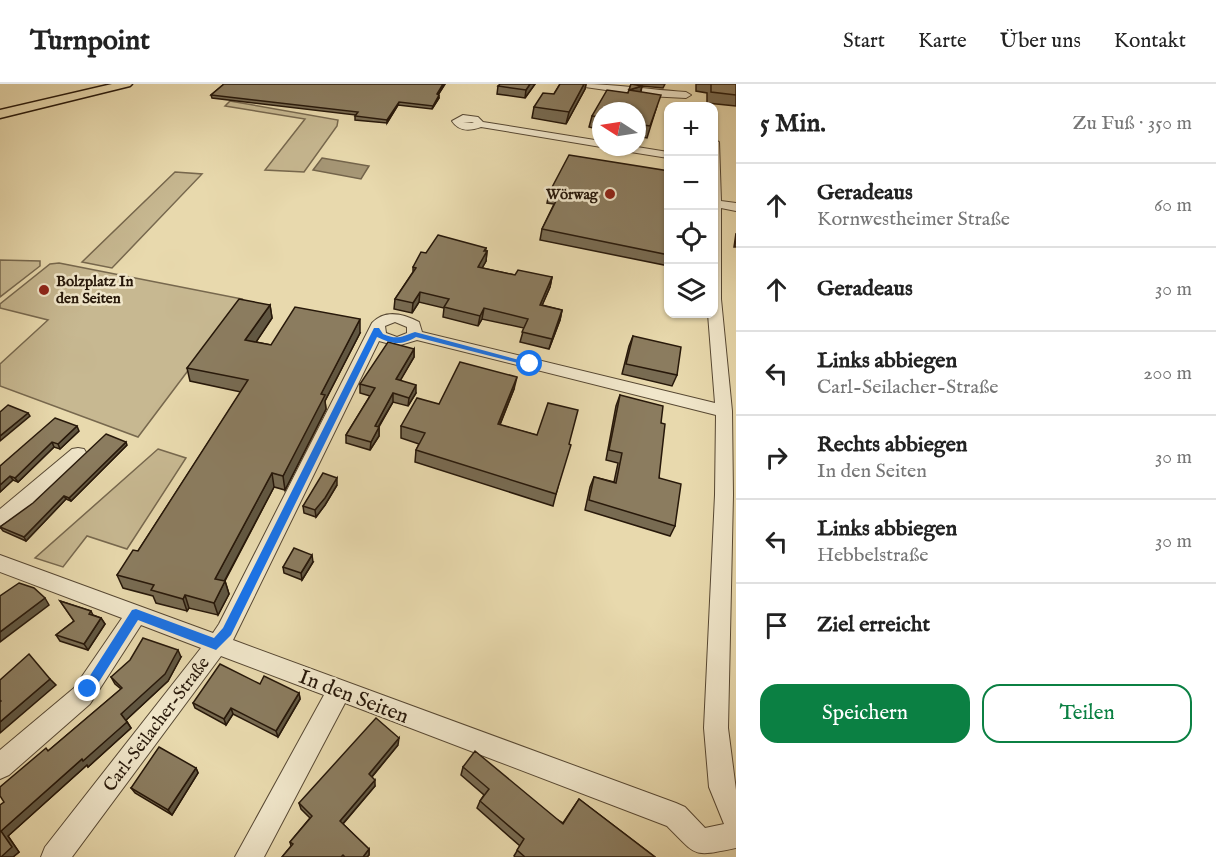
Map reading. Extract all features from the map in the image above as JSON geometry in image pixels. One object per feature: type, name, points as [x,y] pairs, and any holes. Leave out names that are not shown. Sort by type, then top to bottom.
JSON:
[{"type":"main road","points":[[0,114],[126,84]]},
{"type":"street","points":[[585,84],[648,93],[686,95]]},
{"type":"street","points":[[675,84],[691,102]]},
{"type":"street","points":[[480,124],[592,143]]},
{"type":"street","points":[[646,151],[664,154]]},
{"type":"street","points":[[718,204],[736,207]]},
{"type":"street","points":[[716,210],[714,299],[723,411],[724,495],[716,728],[722,787],[736,822]]},
{"type":"street","points":[[415,335],[417,330],[414,324],[401,318],[385,320],[379,324],[377,329],[379,336],[393,342],[402,342],[415,335],[723,411]]},
{"type":"street","name":"Carl-Seilacher-Straße","points":[[55,857],[227,631],[377,329]]},
{"type":"street","points":[[0,520],[78,454]]},
{"type":"street","name":"In den Seiten","points":[[3,569],[136,614],[676,816],[697,849]]},
{"type":"street","points":[[0,766],[82,696],[100,672],[136,614]]},
{"type":"street","points":[[249,857],[339,691]]},
{"type":"street","points":[[697,849],[736,835]]},
{"type":"shaded area","points":[[230,101],[338,120],[337,126],[304,172],[265,170],[305,119],[225,106]]},
{"type":"shaded area","points":[[322,158],[369,166],[361,179],[313,170]]},
{"type":"shaded area","points":[[175,172],[202,174],[112,268],[82,262]]},
{"type":"shaded area","points":[[0,260],[40,261],[40,266],[0,297]]},
{"type":"shaded area","points":[[59,263],[242,299],[138,437],[0,386],[0,364],[48,320],[0,308],[0,304],[50,264]]},
{"type":"shaded area","points":[[158,449],[186,458],[127,549],[87,536],[63,567],[35,558]]},
{"type":"building","points":[[224,84],[443,84],[433,106],[399,102],[387,120],[355,116],[358,112],[211,95]]},
{"type":"building","points":[[500,84],[530,84],[526,90],[498,86]]},
{"type":"building","points":[[560,84],[584,84],[569,112],[534,107],[543,93],[554,94]]},
{"type":"building","points":[[631,84],[642,86],[629,90]]},
{"type":"building","points":[[711,84],[736,84],[736,95],[711,92]]},
{"type":"building","points":[[607,90],[628,93],[629,90],[661,95],[650,126],[646,125],[646,102],[600,102]]},
{"type":"building","points":[[569,155],[664,170],[664,254],[542,229],[559,195],[549,193]]},
{"type":"building","points":[[438,235],[486,248],[484,251],[487,251],[478,267],[515,275],[518,270],[552,277],[540,305],[562,310],[552,339],[522,332],[528,319],[484,308],[480,316],[444,307],[449,299],[420,292],[413,303],[395,299],[416,268],[413,267],[421,252],[426,253]]},
{"type":"building","points":[[239,299],[270,305],[245,340],[271,345],[295,307],[360,319],[321,394],[325,395],[283,476],[272,473],[215,579],[225,581],[214,603],[185,595],[183,599],[151,590],[154,585],[117,575],[133,550],[138,551],[248,380],[187,368]]},
{"type":"building","points":[[633,336],[681,347],[677,375],[626,364]]},
{"type":"building","points":[[388,342],[414,349],[396,379],[416,385],[409,398],[393,393],[375,426],[379,427],[371,442],[346,435],[375,388],[360,384]]},
{"type":"building","points":[[460,362],[517,377],[498,424],[537,435],[548,403],[578,410],[569,444],[571,445],[556,494],[416,450],[425,433],[401,426],[417,398],[439,404]]},
{"type":"building","points":[[620,395],[663,406],[661,423],[665,424],[659,478],[681,484],[675,526],[589,500],[594,477],[616,483],[622,453],[609,450]]},
{"type":"building","points":[[8,405],[28,413],[0,436],[0,412]]},
{"type":"building","points":[[55,418],[77,426],[58,444],[52,442],[15,478],[10,476],[0,485],[0,466]]},
{"type":"building","points":[[106,434],[126,442],[69,498],[64,496],[24,537],[0,527],[33,503]]},
{"type":"building","points":[[323,473],[337,478],[315,510],[303,506]]},
{"type":"building","points":[[294,548],[312,555],[301,573],[283,567]]},
{"type":"building","points":[[19,583],[34,588],[45,598],[0,632],[0,596]]},
{"type":"building","points":[[60,601],[91,611],[89,614],[101,618],[84,644],[56,635],[74,621]]},
{"type":"building","points":[[143,638],[178,650],[165,674],[121,714],[127,722],[1,831],[12,847],[0,857],[0,805],[4,802],[0,796],[0,787],[46,748],[48,751],[122,688],[111,677],[130,660]]},
{"type":"building","points":[[29,654],[50,679],[0,722],[0,680]]},
{"type":"building","points":[[220,664],[260,684],[264,676],[299,693],[276,731],[231,708],[224,719],[193,703]]},
{"type":"building","points":[[376,718],[399,738],[369,774],[375,780],[340,821],[369,849],[363,857],[343,855],[341,857],[282,857],[293,844],[290,842],[312,816],[299,803]]},
{"type":"building","points":[[159,747],[196,768],[168,810],[131,788]]},
{"type":"building","points":[[475,751],[563,824],[579,799],[655,857],[525,857],[517,850],[524,839],[480,801],[489,789],[463,767]]},
{"type":"place","name":"Wörwag","points":[[610,194]]},
{"type":"place","name":"Bolzplatz In den Seiten","points":[[44,290]]},
{"type":"route","points":[[88,689],[136,614],[216,644],[227,631],[371,337],[377,329],[379,336],[393,342],[402,342],[415,335],[530,364]]}]
